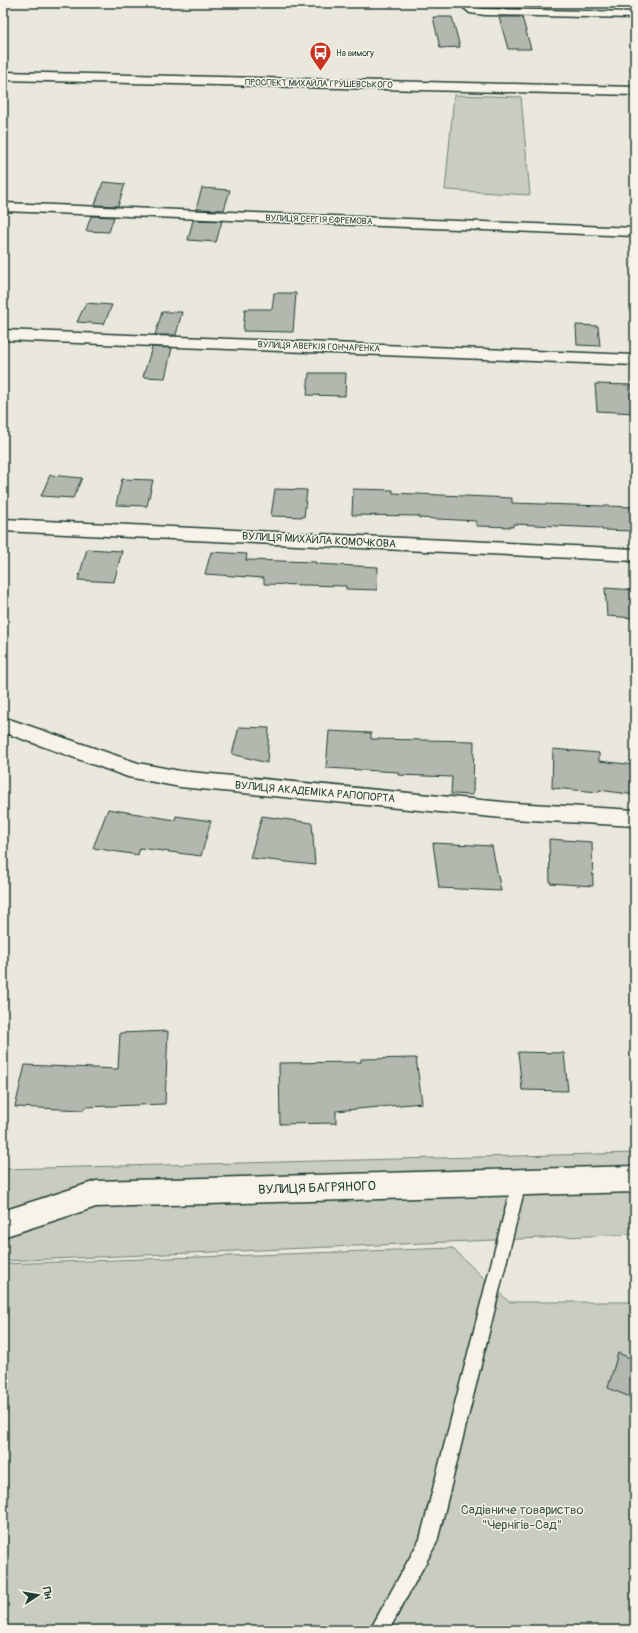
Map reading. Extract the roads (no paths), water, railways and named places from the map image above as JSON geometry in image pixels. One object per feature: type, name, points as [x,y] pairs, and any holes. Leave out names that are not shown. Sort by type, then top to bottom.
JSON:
[{"type":"street","points":[[462,3],[474,11],[485,12],[635,15]]},
{"type":"street","name":"ПРОСПЕКТ МИХАЙЛА ГРУШЕВСЬКОГО","points":[[3,76],[635,91]]},
{"type":"street","name":"ВУЛИЦЯ СЕРГІЯ ЄФРЕМОВА","points":[[3,207],[635,232]]},
{"type":"street","name":"ВУЛИЦЯ АВЕРКІЯ ГОНЧАРЕНКА","points":[[3,335],[635,360]]},
{"type":"street","name":"ВУЛИЦЯ МИХАЙЛА КОМОЧКОВА","points":[[3,525],[635,555]]},
{"type":"street","name":"ВУЛИЦЯ АКАДЕМІКА РАПОПОРТА","points":[[3,724],[136,771],[180,779],[514,811],[635,818]]},
{"type":"street","name":"ВУЛИЦЯ БАГРЯНОГО","points":[[3,1224],[96,1194],[635,1179]]},
{"type":"lane","points":[[379,1630],[428,1542],[520,1183]]},
{"type":"place","name":"На вимогу","points":[[320,72]]},
{"type":"park label","name":"Садівниче товариство \"Чернігів-Сад\"","points":[[522,1518]]}]
